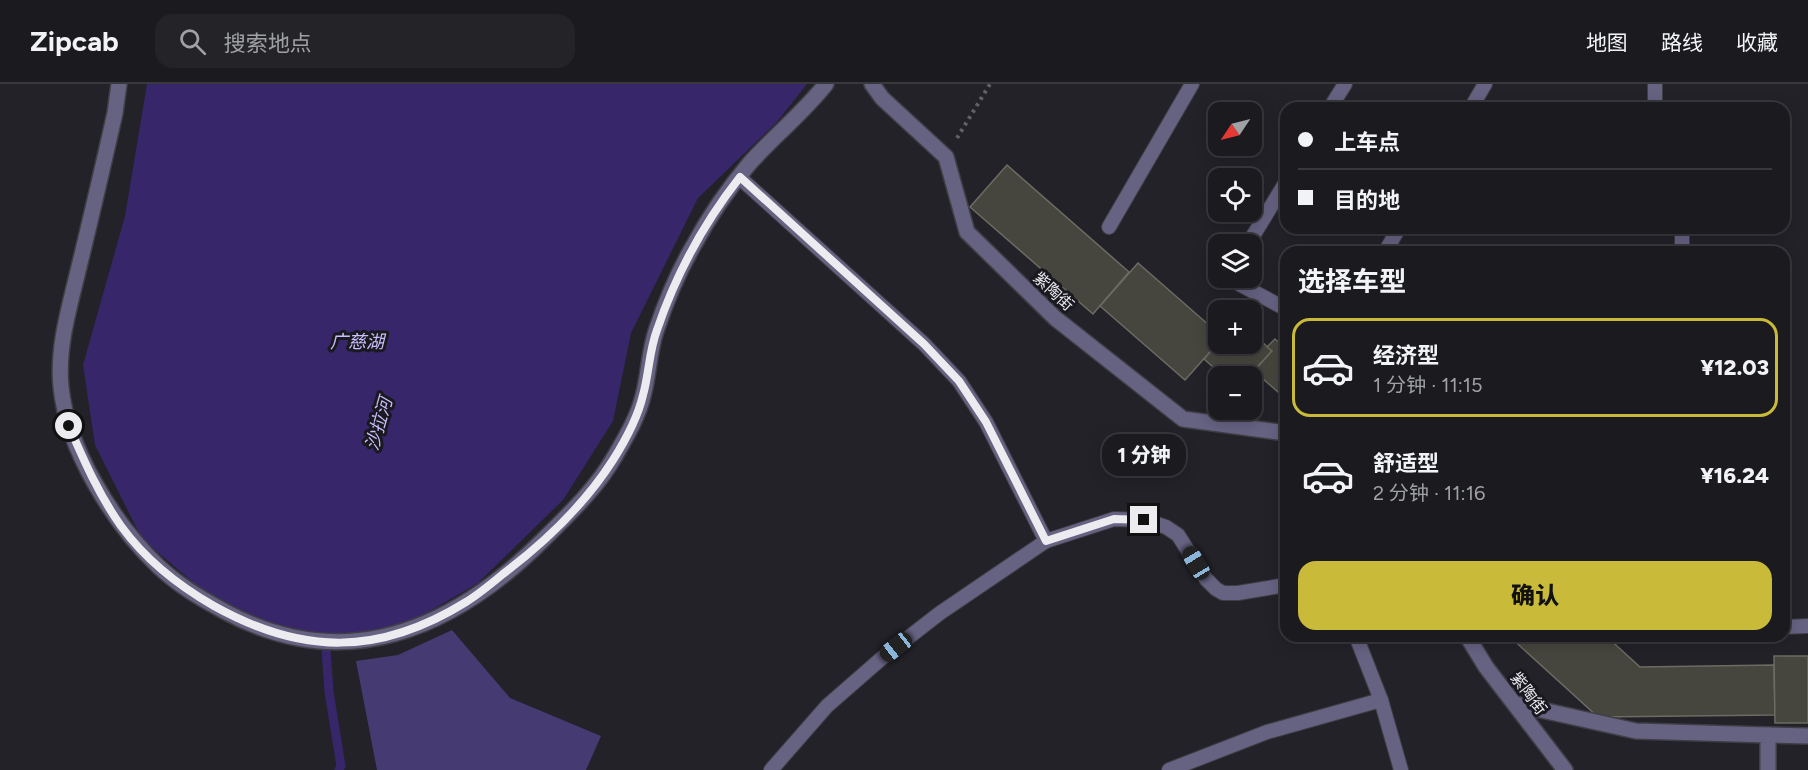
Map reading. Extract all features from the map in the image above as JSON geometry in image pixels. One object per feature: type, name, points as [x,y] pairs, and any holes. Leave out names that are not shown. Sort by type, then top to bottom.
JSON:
[{"type":"street","points":[[118,84],[115,113],[62,342],[60,387],[69,426],[91,477],[121,527],[167,575],[194,595],[244,622],[293,639],[340,643],[364,641],[394,634],[422,625],[449,612],[469,600],[525,558],[575,509],[613,460],[636,417],[656,332],[680,270],[696,241],[721,201],[749,165],[826,84]]},
{"type":"street","points":[[872,84],[882,98],[946,157]]},
{"type":"street","name":"紫陶街","points":[[946,157],[967,232],[1055,318],[1183,419],[1280,432]]},
{"type":"street","name":"紫陶街","points":[[1471,642],[1486,666],[1565,770]]},
{"type":"street","points":[[1515,705],[1636,731],[1808,736]]},
{"type":"street","points":[[1768,735],[1768,770]]},
{"type":"lane","points":[[1109,227],[1192,84]]},
{"type":"lane","points":[[1334,102],[1345,84]]},
{"type":"lane","points":[[1474,102],[1485,84]]},
{"type":"lane","points":[[1655,84],[1655,102]]},
{"type":"lane","points":[[740,177],[924,344],[959,381],[986,422],[1046,541]]},
{"type":"lane","points":[[1254,234],[1280,192]]},
{"type":"lane","points":[[1247,288],[1280,306]]},
{"type":"lane","points":[[771,770],[828,706],[882,658],[940,613],[1046,541],[1114,519],[1144,520],[1166,527],[1178,535],[1206,579],[1223,593],[1238,593],[1280,586]]},
{"type":"lane","points":[[1790,627],[1808,626]]},
{"type":"lane","points":[[1358,642],[1381,700],[1401,770]]},
{"type":"lane","points":[[1169,770],[1267,732],[1381,700]]},
{"type":"path","points":[[946,157],[990,84]]},
{"type":"shaded area","points":[[452,630],[510,698],[601,736],[586,770],[377,770],[356,661],[398,655]]},
{"type":"water","name":"广慈湖","points":[[147,84],[807,84],[776,123],[698,198],[631,333],[613,421],[563,500],[478,583],[425,614],[356,643],[288,631],[222,607],[142,539],[95,445],[83,365],[125,216]]},
{"type":"building","points":[[1007,165],[1129,272],[1093,314],[970,207]]},
{"type":"building","points":[[1138,263],[1208,324],[1208,354],[1185,380],[1100,306]]},
{"type":"building","points":[[1275,339],[1280,343],[1280,394],[1262,378],[1262,366],[1258,366],[1272,351],[1267,347]]},
{"type":"building","points":[[1262,342],[1272,351],[1258,366],[1212,366],[1204,359],[1208,354],[1262,354]]},
{"type":"building","points":[[1516,642],[1613,642],[1640,667],[1774,665],[1775,715],[1598,717]]},
{"type":"building","points":[[1774,656],[1808,656],[1808,723],[1775,723]]},
{"type":"waterway","name":"沙拉河","points":[[325,636],[329,692],[341,766],[339,770]]},
{"type":"route","points":[[69,426],[91,477],[121,527],[167,575],[194,595],[244,622],[293,639],[340,643],[364,641],[422,625],[469,600],[525,558],[575,509],[613,460],[636,417],[656,332],[680,270],[721,201],[740,177],[924,344],[959,381],[986,422],[1046,541],[1114,519],[1144,520]]}]
